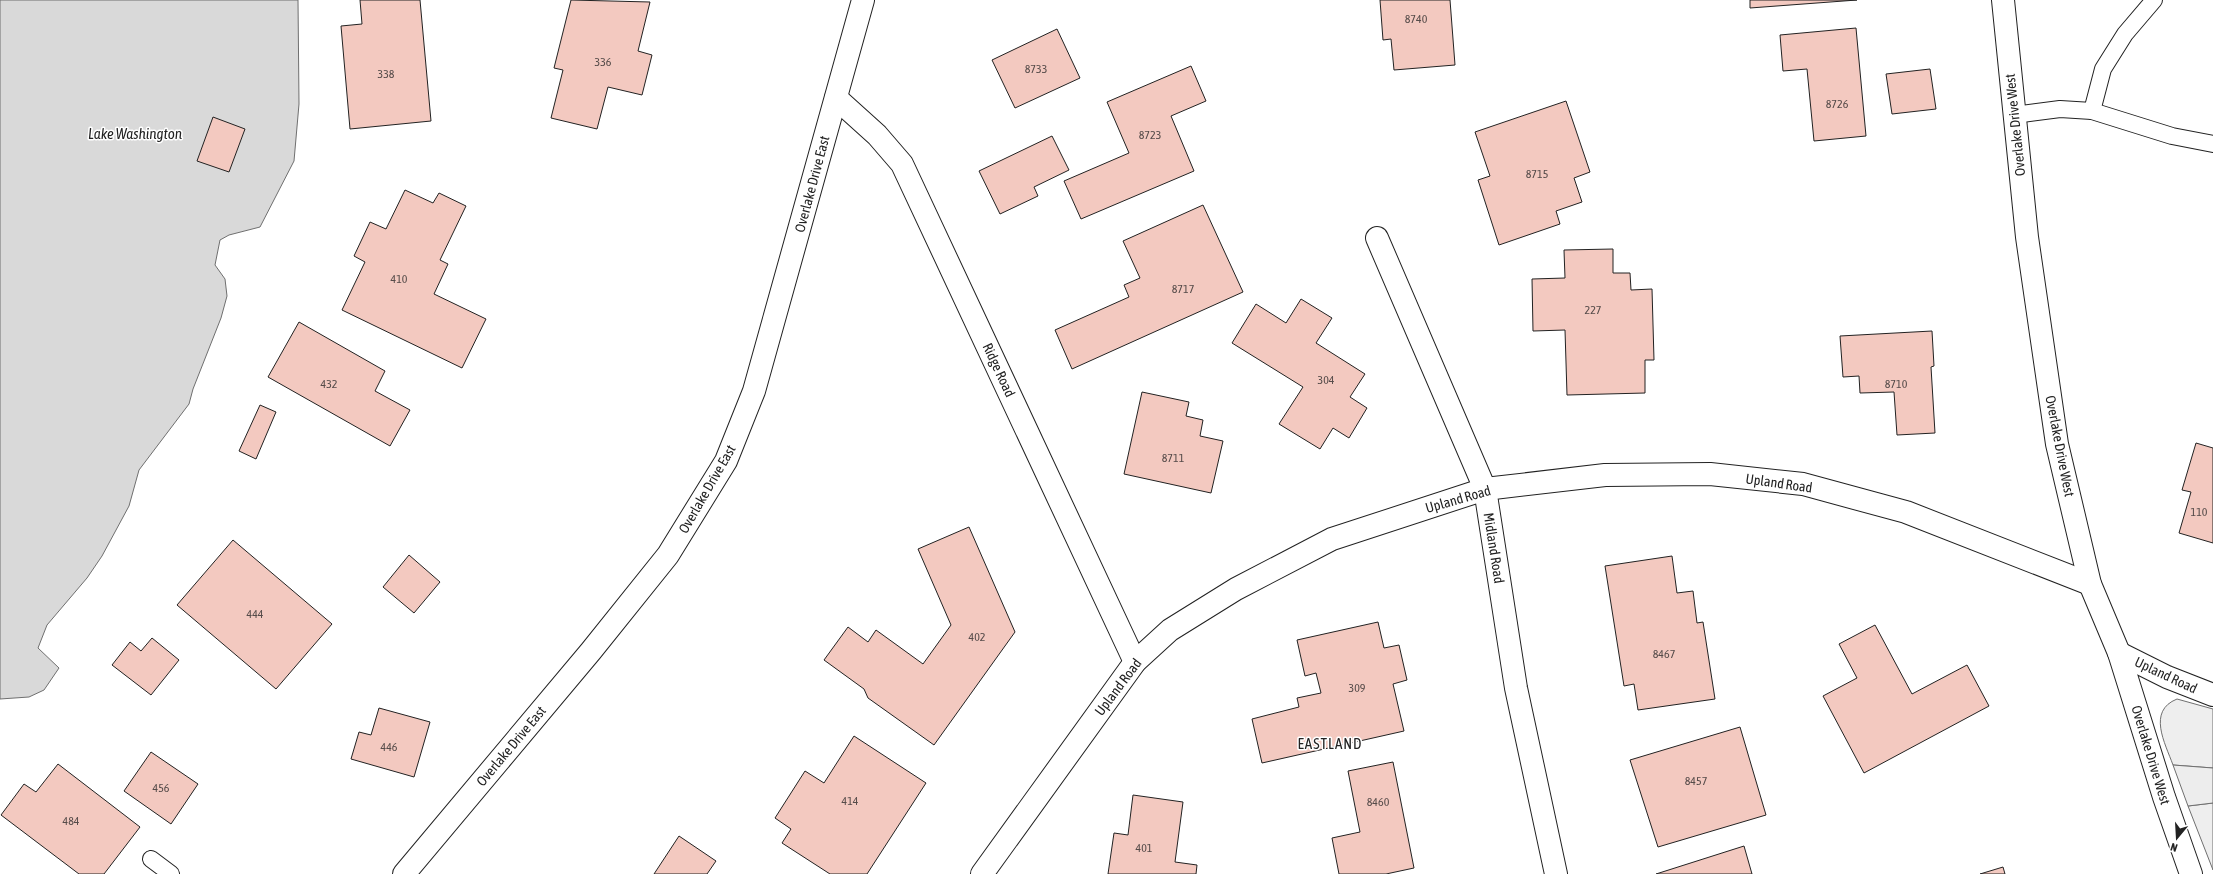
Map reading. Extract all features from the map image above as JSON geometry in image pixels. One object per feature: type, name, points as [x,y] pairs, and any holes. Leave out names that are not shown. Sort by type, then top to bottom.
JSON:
[{"type":"street","name":"Overlake Drive East","points":[[404,874],[591,651],[668,555],[726,461],[754,391],[863,0]]},
{"type":"street","name":"Overlake Drive West","points":[[2003,0],[2027,237],[2057,444],[2090,584],[2119,653],[2164,797],[2191,874]]},
{"type":"street","name":"Ridge Road","points":[[836,98],[877,135],[902,164],[1135,662]]},
{"type":"street","name":"Midland Road","points":[[1377,238],[1485,489],[1516,688],[1556,874]]},
{"type":"street","name":"Upland Road","points":[[982,874],[1135,662],[1170,630],[1236,589],[1332,539],[1485,489],[1613,475],[1710,474],[1803,484],[1906,512],[2090,584]]},
{"type":"street","name":"Upland Road","points":[[2119,653],[2167,677],[2213,695]]},
{"type":"lane","points":[[2092,111],[2103,68],[2124,34],[2154,0]]},
{"type":"lane","points":[[2014,115],[2060,109],[2092,111],[2172,136],[2213,144]]},
{"type":"lane","points":[[151,859],[171,874]]},
{"type":"shaded area","points":[[2177,699],[2213,709],[2213,768],[2173,765],[2163,738],[2160,719],[2168,704]]},
{"type":"shaded area","points":[[2173,765],[2213,768],[2213,803],[2188,806]]},
{"type":"shaded area","points":[[2213,803],[2213,870],[2188,806]]},
{"type":"water","name":"Lake Washington","points":[[0,0],[298,0],[299,104],[294,161],[260,227],[229,235],[220,240],[215,265],[225,279],[227,296],[221,318],[193,389],[189,404],[139,470],[129,506],[102,556],[87,578],[47,625],[38,648],[59,668],[44,690],[29,697],[0,699]]},
{"type":"building","points":[[360,0],[420,0],[431,121],[350,129],[341,26],[362,24]]},
{"type":"building","points":[[571,0],[650,2],[638,51],[652,55],[642,95],[608,87],[597,129],[551,118],[563,70],[554,68]]},
{"type":"building","points":[[1380,0],[1450,0],[1455,65],[1394,70],[1391,39],[1383,40]]},
{"type":"building","points":[[1750,0],[1857,0],[1750,8]]},
{"type":"building","points":[[1856,28],[1866,136],[1814,141],[1807,69],[1783,71],[1780,35]]},
{"type":"building","points":[[1057,29],[1080,78],[1015,108],[992,60]]},
{"type":"building","points":[[1191,66],[1206,101],[1171,116],[1194,171],[1081,219],[1064,181],[1129,153],[1107,102]]},
{"type":"building","points":[[1930,69],[1936,109],[1892,114],[1886,74]]},
{"type":"building","points":[[1566,101],[1590,172],[1574,178],[1582,202],[1556,211],[1560,224],[1499,245],[1478,180],[1490,176],[1475,132]]},
{"type":"building","points":[[213,117],[245,129],[229,172],[197,161]]},
{"type":"building","points":[[1052,136],[1069,170],[1034,187],[1038,196],[1000,214],[979,171]]},
{"type":"building","points":[[405,190],[433,203],[439,193],[466,206],[440,260],[448,264],[434,294],[486,319],[462,368],[342,310],[365,262],[354,256],[370,222],[386,229]]},
{"type":"building","points":[[1203,205],[1243,292],[1072,369],[1055,330],[1129,297],[1124,285],[1140,278],[1123,241]]},
{"type":"building","points":[[1613,249],[1613,273],[1630,273],[1631,290],[1652,289],[1654,360],[1645,360],[1645,393],[1567,395],[1565,330],[1533,331],[1532,279],[1565,278],[1564,250]]},
{"type":"building","points":[[1301,299],[1332,318],[1316,343],[1365,374],[1350,397],[1367,408],[1349,438],[1333,428],[1320,449],[1279,424],[1303,387],[1232,343],[1256,304],[1286,323]]},
{"type":"building","points":[[299,322],[385,371],[375,391],[410,410],[390,446],[268,377]]},
{"type":"building","points":[[1932,331],[1934,366],[1931,367],[1935,433],[1897,435],[1894,392],[1860,393],[1859,376],[1843,377],[1840,336]]},
{"type":"building","points":[[1142,392],[1189,402],[1186,416],[1203,420],[1200,436],[1223,441],[1211,493],[1124,474]]},
{"type":"building","points":[[260,405],[276,412],[256,459],[239,451]]},
{"type":"building","points":[[2196,443],[2213,448],[2213,543],[2179,533],[2191,492],[2182,490]]},
{"type":"building","points":[[969,527],[1015,632],[934,745],[868,698],[864,689],[824,660],[848,627],[868,642],[876,630],[923,664],[951,625],[918,549]]},
{"type":"building","points":[[233,540],[332,624],[276,689],[177,605]]},
{"type":"building","points":[[409,555],[440,582],[414,613],[383,587]]},
{"type":"building","points":[[1672,556],[1677,593],[1693,591],[1697,623],[1703,622],[1715,699],[1638,710],[1634,684],[1624,686],[1605,566]]},
{"type":"building","points":[[1378,622],[1384,648],[1399,645],[1407,680],[1393,684],[1404,731],[1262,763],[1252,719],[1299,707],[1297,698],[1321,693],[1316,673],[1305,676],[1297,640]]},
{"type":"building","points":[[1875,625],[1912,694],[1967,665],[1989,706],[1864,773],[1823,696],[1857,678],[1839,644]]},
{"type":"building","points":[[152,638],[179,660],[151,695],[112,665],[130,642],[141,651]]},
{"type":"building","points":[[379,708],[430,722],[414,777],[351,759],[359,732],[371,735]]},
{"type":"building","points":[[1740,727],[1766,815],[1658,847],[1630,760]]},
{"type":"building","points":[[854,736],[926,783],[867,874],[830,874],[782,843],[791,829],[775,818],[805,771],[824,783]]},
{"type":"building","points":[[151,752],[198,784],[171,824],[124,791]]},
{"type":"building","points":[[1393,762],[1414,868],[1386,874],[1339,874],[1332,838],[1360,832],[1348,771]]},
{"type":"building","points":[[58,764],[140,827],[104,874],[79,874],[1,815],[24,784],[36,792]]},
{"type":"building","points":[[1133,795],[1183,802],[1175,862],[1197,865],[1196,874],[1108,874],[1114,833],[1128,835]]},
{"type":"building","points":[[679,836],[716,861],[707,874],[654,874]]},
{"type":"building","points":[[1744,846],[1752,874],[1656,874]]},
{"type":"building","points":[[2003,867],[2005,874],[1980,874]]},
{"type":"district","name":"EASTLAND","points":[[1330,744]]}]
